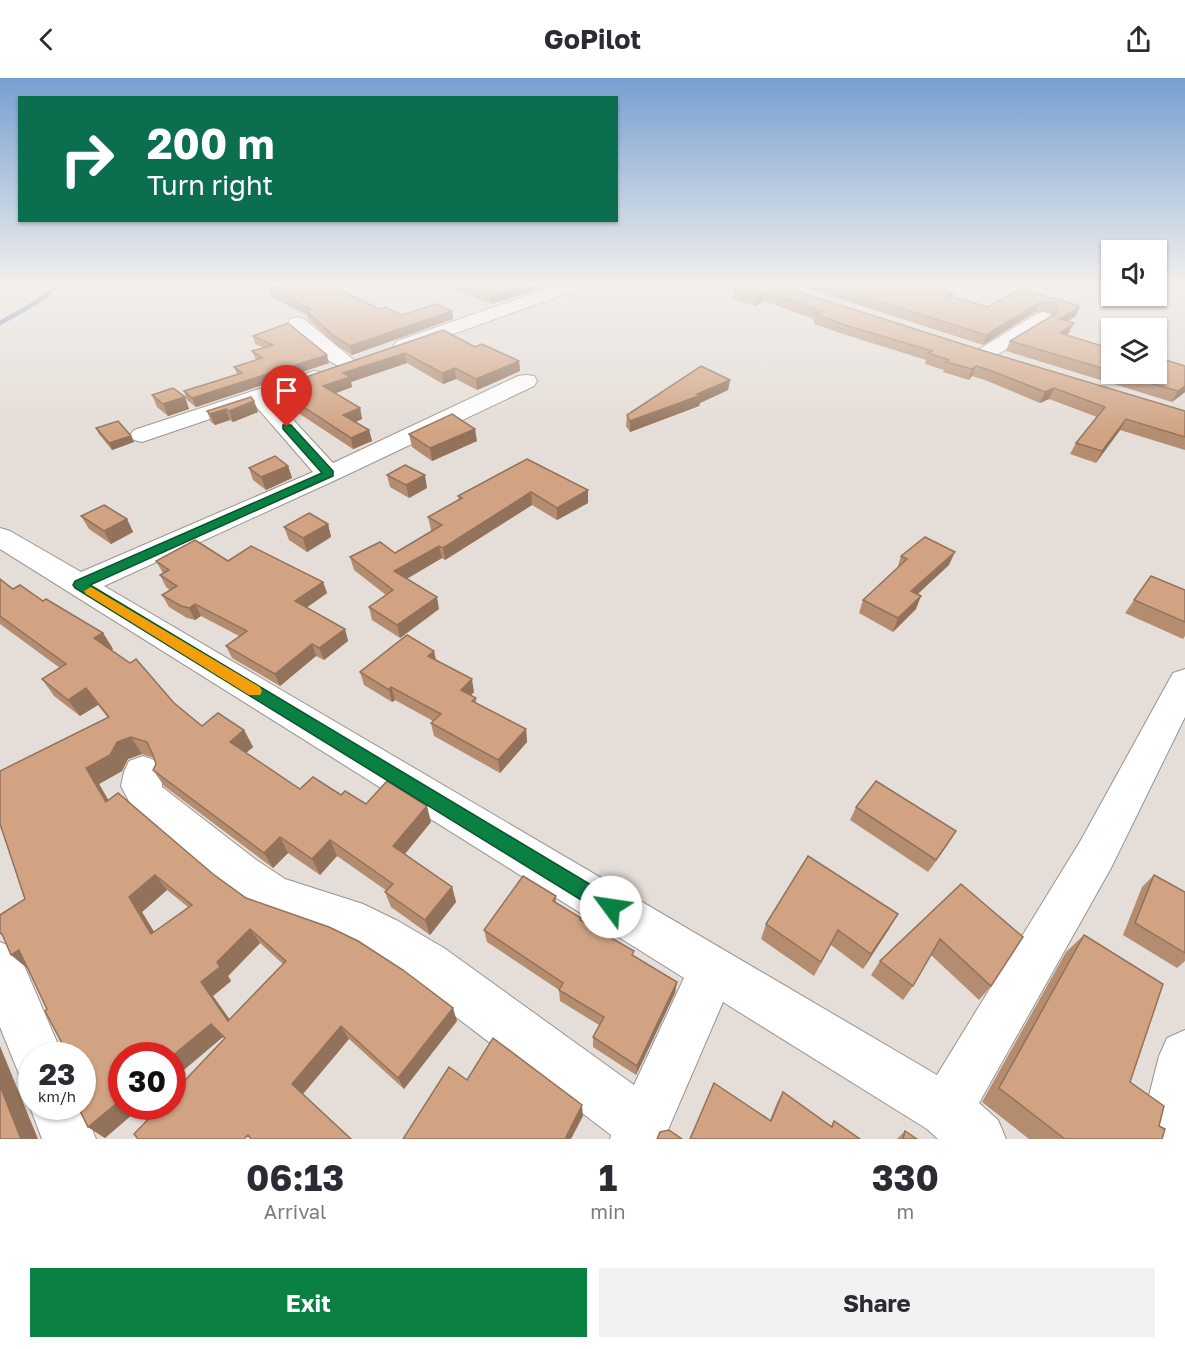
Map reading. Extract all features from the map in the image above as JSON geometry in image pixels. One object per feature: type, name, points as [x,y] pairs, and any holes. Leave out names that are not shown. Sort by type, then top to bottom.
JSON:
[{"type":"street","points":[[310,335],[328,351],[350,365]]},
{"type":"street","points":[[142,435],[434,335]]},
{"type":"street","points":[[985,354],[1016,335]]},
{"type":"street","points":[[964,347],[1007,361]]},
{"type":"street","points":[[80,585],[329,474],[526,381]]},
{"type":"street","points":[[259,396],[329,474]]},
{"type":"street","points":[[0,537],[713,969],[963,1124],[1096,855],[1185,682]]},
{"type":"street","points":[[143,772],[141,786],[148,799],[240,873],[273,896],[347,920],[427,965],[640,1132],[713,969]]},
{"type":"street","points":[[0,966],[31,1042]]},
{"type":"street","points":[[1165,1139],[1185,1056]]},
{"type":"street","points":[[62,1120],[69,1139]]},
{"type":"building","points":[[302,335],[327,355],[192,398],[184,391],[242,373],[234,367],[262,358],[252,351],[273,345],[253,336]]},
{"type":"building","points":[[332,335],[383,335],[350,346]]},
{"type":"building","points":[[430,335],[451,335],[475,347],[482,344],[519,361],[476,379],[455,368],[442,373],[405,353],[343,373],[350,377],[323,386],[360,408],[343,415],[369,430],[351,438],[274,388]]},
{"type":"building","points":[[877,335],[932,335],[1185,411],[1185,437],[1126,419],[1102,451],[1076,443],[1105,407],[1054,388],[1045,392],[976,366],[972,369],[946,362],[949,360],[928,353],[932,351]]},
{"type":"building","points":[[1021,335],[1065,335],[1101,346],[1101,368],[1010,341]]},
{"type":"building","points":[[1167,360],[1185,366],[1185,386],[1178,391],[1154,384],[1167,384]]},
{"type":"building","points":[[701,366],[730,380],[697,394],[701,395],[630,421],[627,415]]},
{"type":"building","points":[[173,388],[185,397],[163,404],[152,395]]},
{"type":"building","points":[[251,397],[254,401],[229,411],[226,409],[210,414],[207,411]]},
{"type":"building","points":[[452,414],[475,429],[430,448],[409,434]]},
{"type":"building","points":[[118,421],[131,436],[109,443],[96,428]]},
{"type":"building","points":[[275,456],[288,466],[261,477],[249,468]]},
{"type":"building","points":[[527,459],[588,490],[557,508],[531,492],[443,548],[439,546],[394,571],[437,597],[397,625],[369,607],[393,590],[350,557],[380,542],[395,553],[442,525],[428,517],[462,498],[458,496]]},
{"type":"building","points":[[405,465],[425,475],[406,485],[387,475]]},
{"type":"building","points":[[104,505],[127,519],[104,531],[81,516]]},
{"type":"building","points":[[309,513],[328,524],[303,538],[284,527]]},
{"type":"building","points":[[925,537],[955,552],[911,591],[921,596],[898,618],[863,600],[907,559],[901,556]]},
{"type":"building","points":[[195,540],[228,561],[251,546],[323,582],[295,601],[345,629],[319,648],[312,644],[275,674],[226,646],[247,631],[195,604],[189,608],[181,606],[162,595],[177,586],[160,575],[169,570],[156,561]]},
{"type":"building","points":[[1151,576],[1185,590],[1185,622],[1134,600]]},
{"type":"building","points":[[0,579],[13,589],[20,585],[43,601],[46,599],[103,633],[94,638],[130,663],[136,659],[174,703],[202,726],[218,713],[244,730],[230,742],[300,789],[313,777],[341,795],[345,791],[366,804],[387,781],[427,806],[393,846],[452,887],[425,920],[385,892],[393,884],[330,840],[312,859],[280,837],[264,853],[153,770],[156,764],[147,742],[131,737],[117,742],[110,755],[86,768],[106,802],[118,793],[213,874],[246,898],[329,927],[358,941],[403,970],[453,1008],[398,1078],[341,1026],[292,1084],[351,1139],[251,1139],[248,1135],[244,1139],[138,1139],[134,1134],[147,1120],[186,1120],[186,1079],[225,1038],[211,1024],[186,1045],[186,1042],[108,1042],[108,1111],[88,1127],[84,1120],[96,1120],[96,1042],[61,1042],[45,1011],[47,1009],[19,950],[11,955],[0,933],[0,915],[25,899],[0,824],[0,771],[109,717],[86,688],[68,700],[42,679],[66,664],[0,616]],"holes":[[[155,875],[192,905],[151,934],[129,897]],[[250,929],[286,961],[228,1021],[201,982],[220,967],[217,962]]]},
{"type":"building","points":[[407,635],[434,651],[428,656],[472,679],[461,690],[476,698],[472,701],[526,729],[498,760],[431,723],[441,714],[391,687],[389,690],[360,672]]},
{"type":"building","points":[[876,781],[956,831],[936,860],[856,807]]},
{"type":"building","points":[[808,856],[898,914],[871,954],[838,930],[821,962],[766,924]]},
{"type":"building","points":[[1154,875],[1185,892],[1185,953],[1135,923]]},
{"type":"building","points":[[523,876],[556,896],[553,901],[581,918],[580,920],[634,951],[632,955],[677,982],[637,1066],[593,1037],[604,1017],[559,990],[563,983],[484,930]]},
{"type":"building","points":[[961,884],[1023,937],[991,986],[940,939],[913,986],[880,961]]},
{"type":"building","points":[[1084,935],[1163,984],[1130,1082],[1164,1106],[1159,1126],[1165,1129],[1162,1139],[1065,1139],[999,1088]]},
{"type":"building","points":[[493,1038],[582,1105],[565,1139],[403,1139],[449,1067],[467,1080]]},
{"type":"building","points":[[714,1083],[771,1121],[783,1092],[832,1127],[834,1121],[860,1139],[690,1139]]},
{"type":"building","points":[[0,1086],[21,1139],[0,1139]]},
{"type":"building","points":[[669,1130],[682,1139],[657,1139],[660,1132]]},
{"type":"building","points":[[905,1131],[917,1139],[903,1139]]},
{"type":"slow traffic","points":[[91,591],[254,691]]},
{"type":"route","points":[[287,427],[329,474],[80,585],[611,907]]}]
